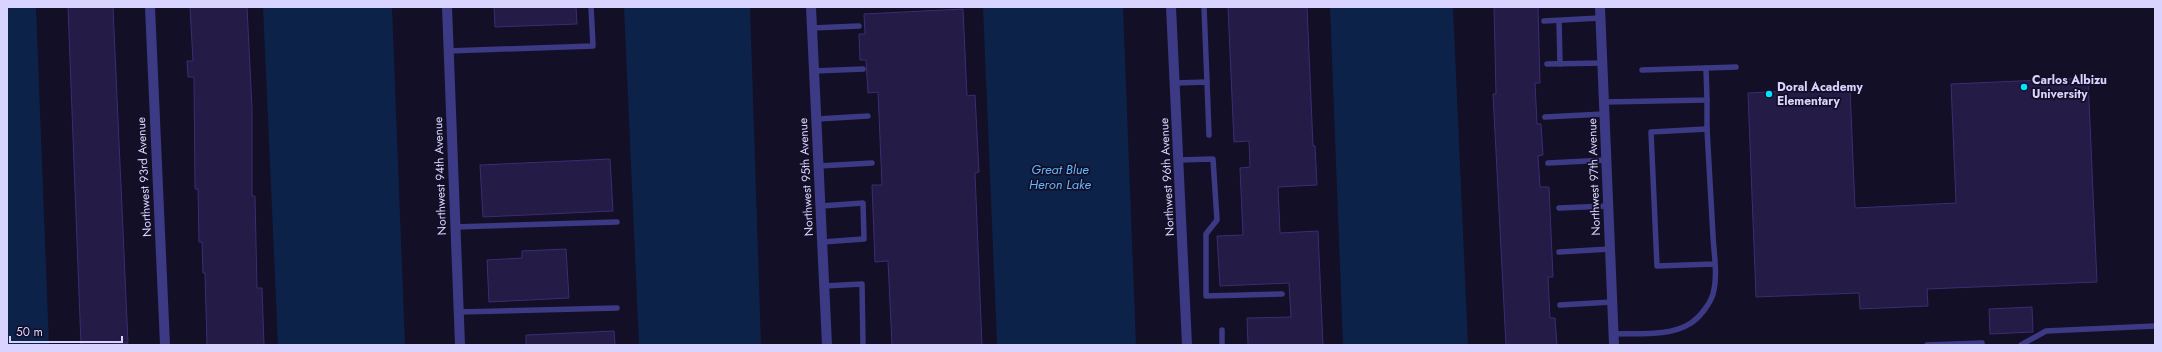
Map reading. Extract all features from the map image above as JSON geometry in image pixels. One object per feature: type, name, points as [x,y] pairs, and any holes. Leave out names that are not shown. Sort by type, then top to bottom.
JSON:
[{"type":"street","name":"Northwest 93rd Avenue","points":[[150,7],[165,345]]},
{"type":"street","name":"Northwest 94th Avenue","points":[[447,7],[454,228],[460,345]]},
{"type":"street","name":"Northwest 95th Avenue","points":[[811,7],[827,345]]},
{"type":"street","name":"Northwest 96th Avenue","points":[[1172,7],[1187,345]]},
{"type":"street","name":"Northwest 97th Avenue","points":[[1600,7],[1614,345]]},
{"type":"lane","points":[[448,51],[593,46],[591,7]]},
{"type":"lane","points":[[1204,7],[1209,135]]},
{"type":"lane","points":[[1544,21],[1600,18]]},
{"type":"lane","points":[[1559,21],[1560,64]]},
{"type":"lane","points":[[812,28],[859,26]]},
{"type":"lane","points":[[1547,64],[1602,62]]},
{"type":"lane","points":[[1642,70],[1736,67]]},
{"type":"lane","points":[[1613,334],[1675,330],[1691,322],[1704,310],[1712,295],[1715,277],[1707,129],[1706,68]]},
{"type":"lane","points":[[814,71],[864,69]]},
{"type":"lane","points":[[1175,83],[1207,82]]},
{"type":"lane","points":[[1604,102],[1707,100]]},
{"type":"lane","points":[[1545,116],[1604,114]]},
{"type":"lane","points":[[817,119],[868,116]]},
{"type":"lane","points":[[1707,129],[1651,132],[1657,266],[1714,264]]},
{"type":"lane","points":[[1179,160],[1214,159],[1217,220],[1206,234],[1206,296],[1282,294]]},
{"type":"lane","points":[[1548,163],[1606,160]]},
{"type":"lane","points":[[819,166],[872,163]]},
{"type":"lane","points":[[821,206],[863,203],[864,239],[822,242]]},
{"type":"lane","points":[[1559,208],[1608,206]]},
{"type":"lane","points":[[454,228],[617,222]]},
{"type":"lane","points":[[1560,252],[1610,249]]},
{"type":"lane","points":[[824,286],[862,284],[863,345]]},
{"type":"lane","points":[[1560,306],[1612,302]]},
{"type":"lane","points":[[458,312],[617,308]]},
{"type":"lane","points":[[2021,345],[2046,331],[2155,326]]},
{"type":"lane","points":[[1222,330],[1222,345]]},
{"type":"lane","points":[[1927,345],[1982,343]]},
{"type":"water","points":[[7,7],[36,7],[49,345],[7,345]]},
{"type":"water","points":[[263,7],[392,7],[405,345],[278,345]]},
{"type":"water","points":[[624,7],[750,7],[761,345],[639,345]]},
{"type":"water","name":"Great Blue Heron Lake","points":[[983,7],[1123,7],[1136,345],[997,345]]},
{"type":"water","points":[[1330,7],[1453,7],[1468,345],[1343,345]]},
{"type":"building","points":[[68,7],[113,7],[128,343],[117,343],[117,345],[81,345]]},
{"type":"building","points":[[190,7],[247,7],[252,108],[252,196],[255,196],[257,288],[262,288],[264,345],[207,345],[205,273],[203,273],[202,242],[199,242],[198,189],[195,189],[194,77],[188,77],[187,61],[193,61]]},
{"type":"building","points":[[494,7],[576,7],[577,24],[495,27]]},
{"type":"building","points":[[1228,7],[1307,7],[1313,146],[1315,146],[1317,185],[1278,187],[1280,233],[1318,231],[1323,345],[1248,345],[1247,318],[1291,317],[1289,283],[1220,286],[1217,236],[1243,235],[1240,168],[1250,167],[1249,141],[1234,142]]},
{"type":"building","points":[[1494,7],[1538,7],[1540,83],[1535,83],[1537,124],[1541,124],[1543,155],[1538,156],[1540,187],[1549,187],[1553,277],[1548,277],[1550,318],[1555,318],[1557,345],[1506,345],[1493,94],[1496,94]]},
{"type":"building","points":[[963,9],[967,96],[975,95],[979,172],[975,173],[982,345],[892,345],[888,261],[875,262],[872,185],[882,185],[878,92],[868,93],[866,60],[860,60],[859,34],[865,34],[864,14]]},
{"type":"building","points":[[2088,78],[2097,282],[1927,289],[1928,306],[1860,309],[1859,293],[1756,297],[1748,93],[1850,88],[1855,208],[1956,203],[1951,84]]},
{"type":"building","points":[[610,159],[613,211],[483,217],[480,165]]},
{"type":"building","points":[[566,249],[569,298],[489,302],[487,260],[522,258],[522,251]]},
{"type":"building","points":[[2032,307],[2033,332],[1990,334],[1989,309]]},
{"type":"building","points":[[614,331],[615,345],[526,345],[526,335]]},
{"type":"place","name":"Carlos Albizu University","points":[[2024,87]]},
{"type":"place","name":"Doral Academy Elementary","points":[[1769,94]]}]
